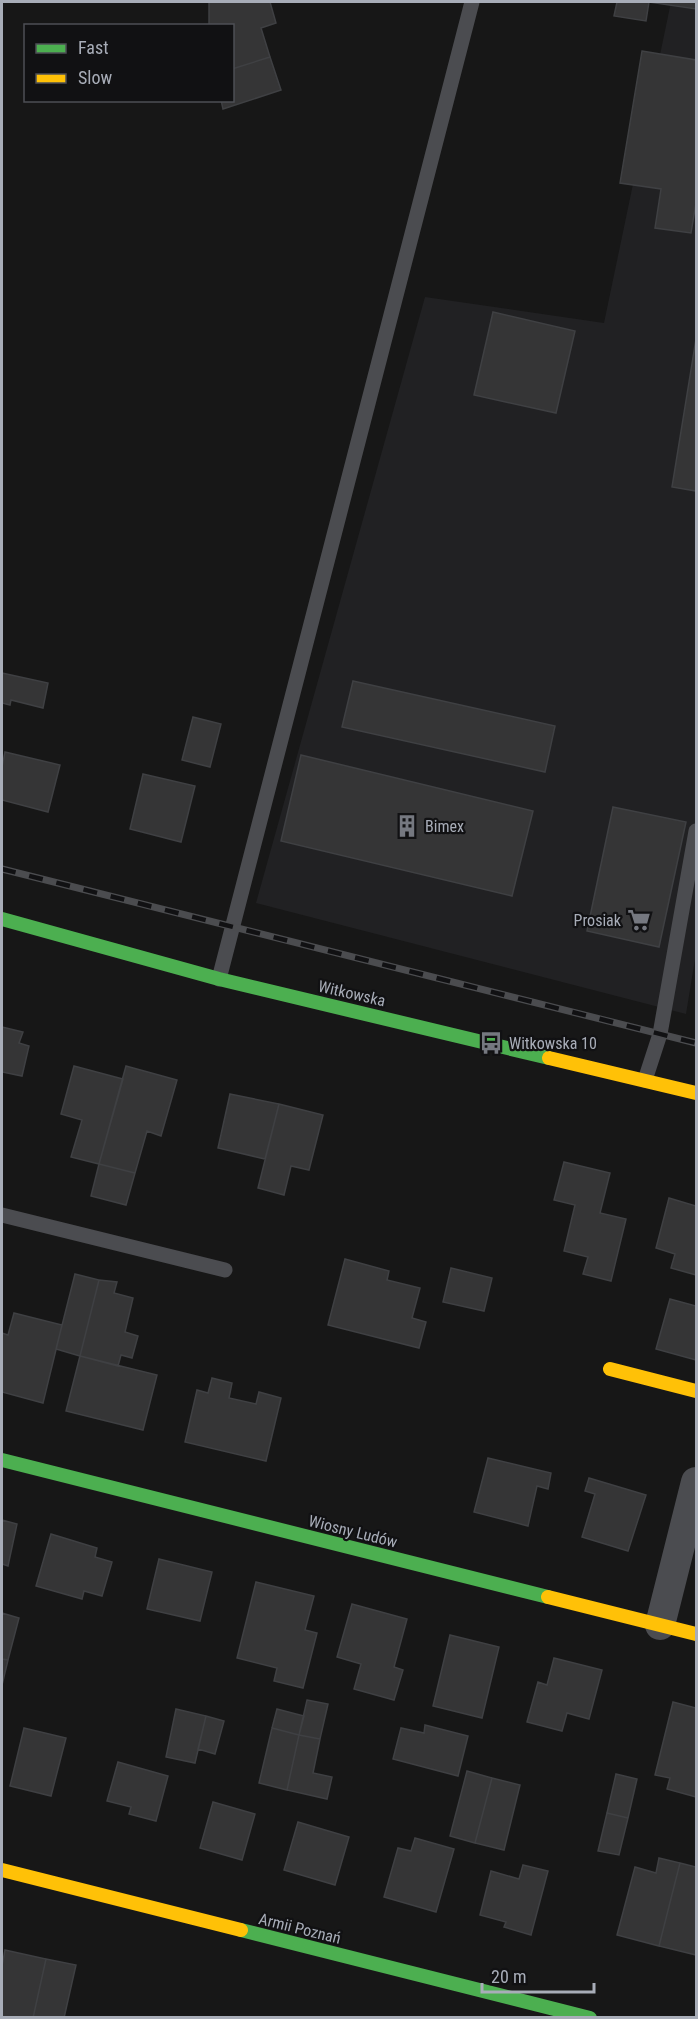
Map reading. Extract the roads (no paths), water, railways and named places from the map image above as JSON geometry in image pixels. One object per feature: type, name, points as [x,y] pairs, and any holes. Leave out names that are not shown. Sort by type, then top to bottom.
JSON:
[{"type":"street","name":"Witkowska","points":[[2,919],[219,979],[696,1093]]},
{"type":"street","points":[[610,1369],[696,1390]]},
{"type":"street","name":"Wiosny Ludów","points":[[2,1460],[696,1634]]},
{"type":"street","points":[[660,1625],[696,1482]]},
{"type":"street","name":"Armii Poznań","points":[[2,1870],[590,2018]]},
{"type":"lane","points":[[219,979],[472,2]]},
{"type":"lane","points":[[645,1080],[660,1034],[696,831]]},
{"type":"lane","points":[[2,1215],[225,1270]]},
{"type":"railway","points":[[2,869],[696,1043]]},
{"type":"place","name":"Bimex","points":[[407,826]]},
{"type":"place","name":"Prosiak","points":[[639,920]]},
{"type":"place","name":"Witkowska 10","points":[[491,1043]]}]
